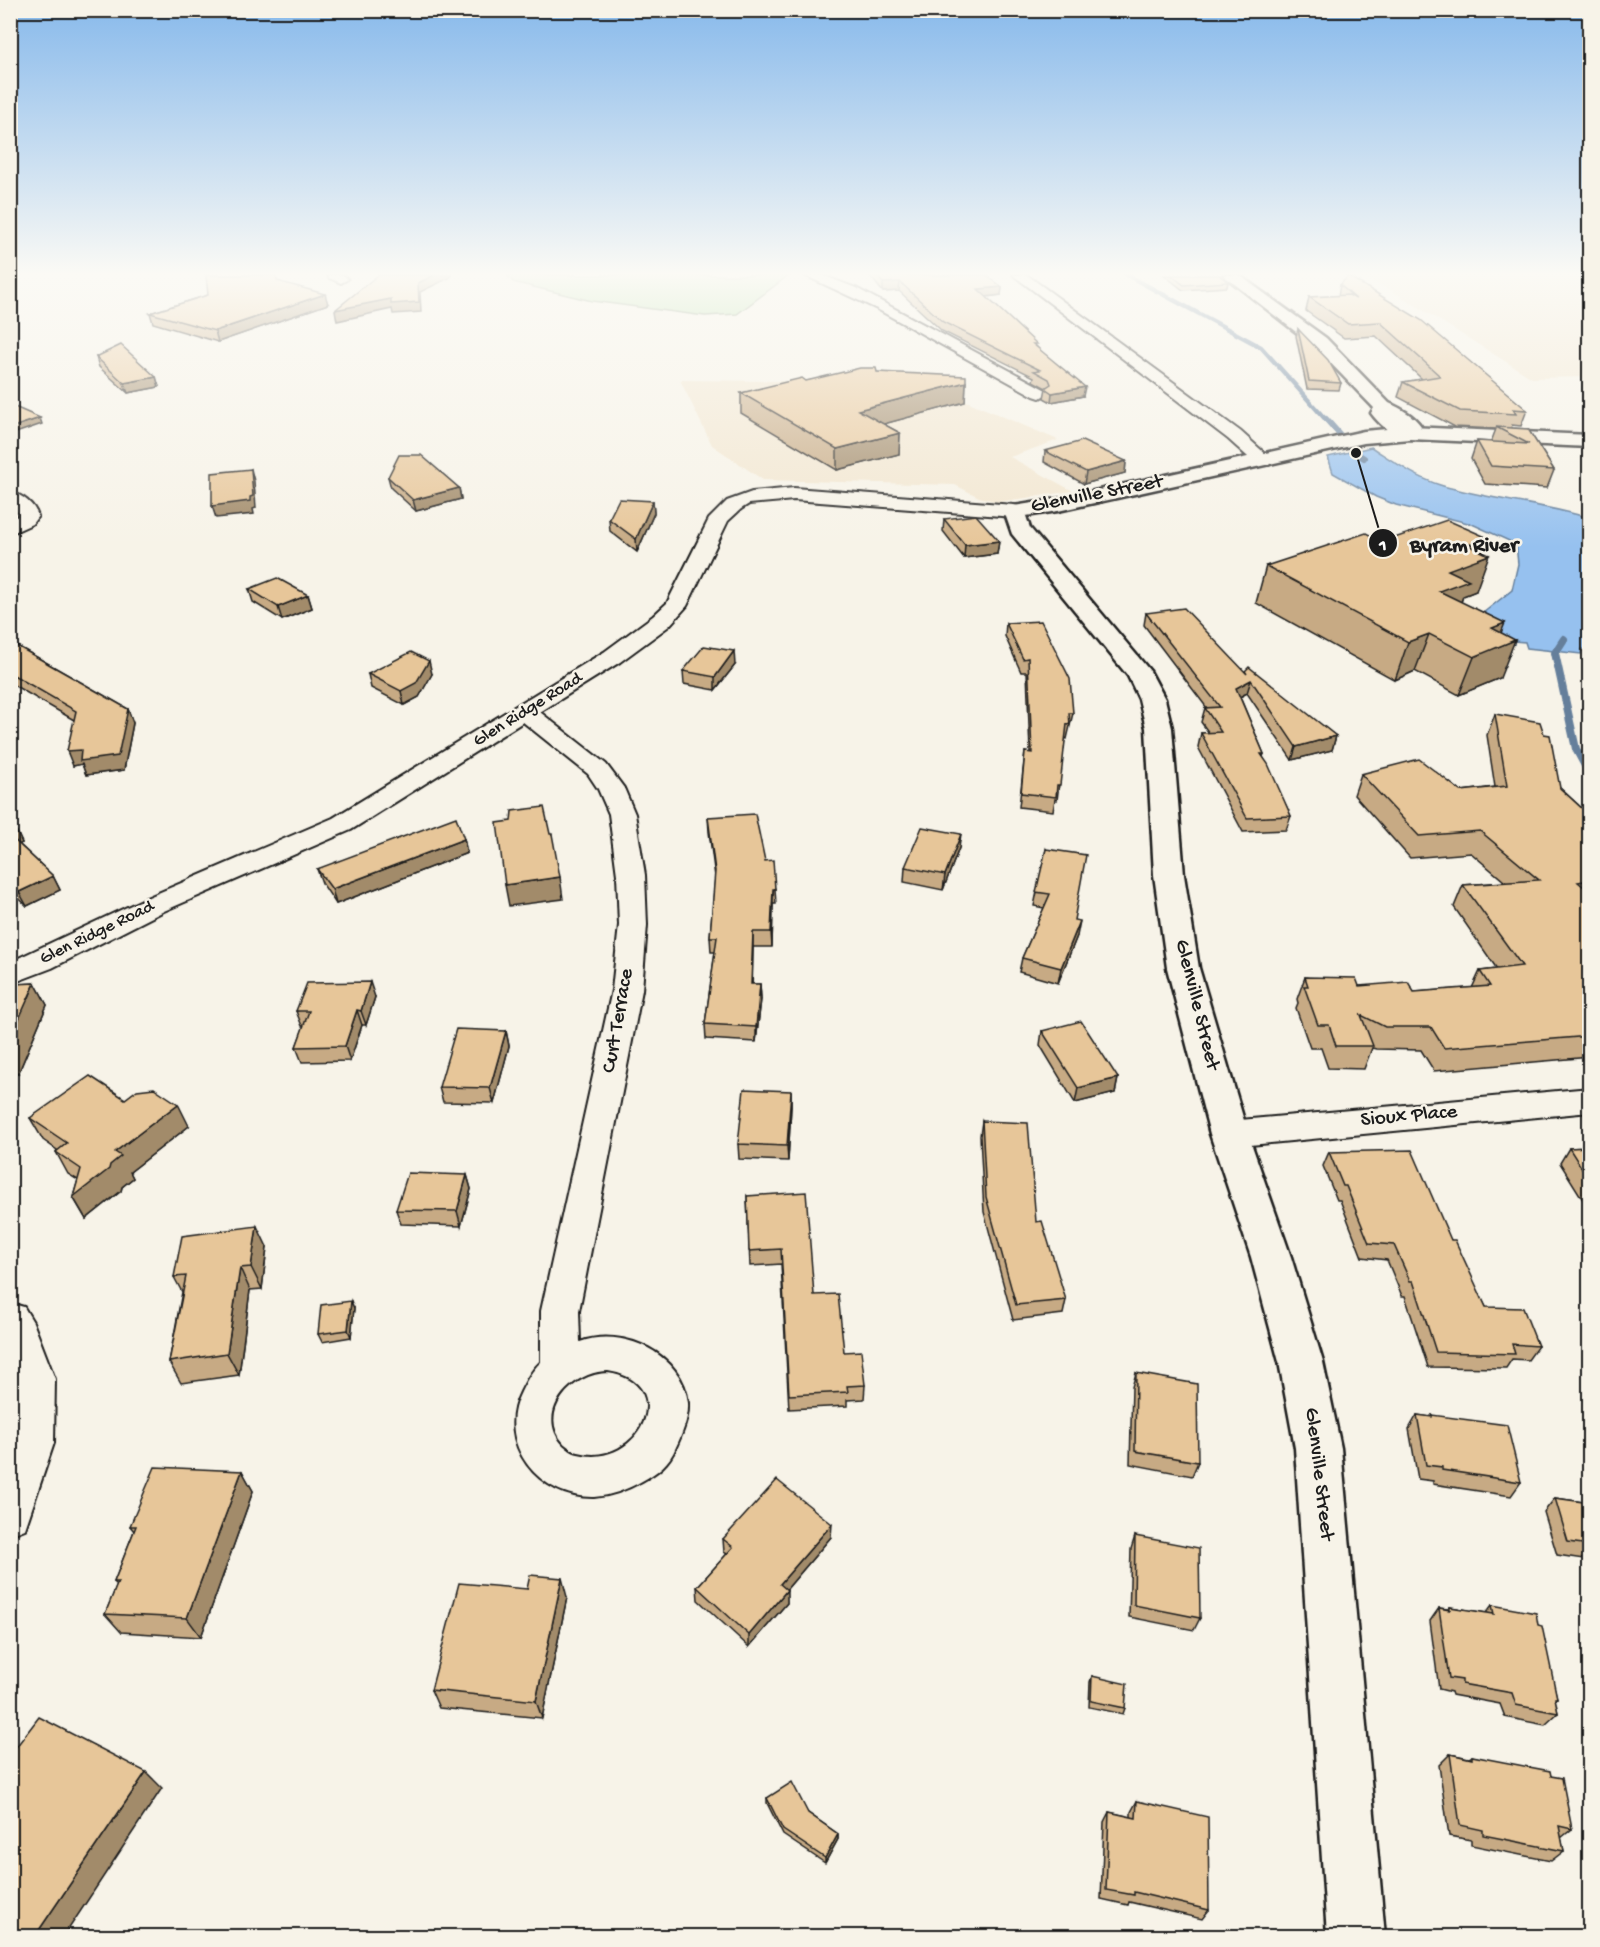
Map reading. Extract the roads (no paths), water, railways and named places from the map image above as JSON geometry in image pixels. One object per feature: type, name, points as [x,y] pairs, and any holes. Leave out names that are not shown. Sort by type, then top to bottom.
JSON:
[{"type":"main road","points":[[1343,366],[1383,407],[1380,413],[1395,427],[1410,433]]},
{"type":"main road","name":"Glenville Street","points":[[1356,1936],[1318,1448],[1301,1362],[1271,1257],[1229,1134],[1183,968],[1169,875],[1159,728],[1152,699],[1126,655],[1020,529],[1014,511],[1058,506],[1364,437],[1410,433],[1590,441]]},
{"type":"street","points":[[991,366],[1041,393]]},
{"type":"street","points":[[1142,366],[1234,435],[1263,461]]},
{"type":"street","name":"Glen Ridge Road","points":[[10,974],[154,905],[342,824],[612,657],[661,621],[676,606],[718,519],[726,508],[737,502],[763,495],[794,494],[1014,511]]},
{"type":"street","points":[[10,497],[26,509],[28,516],[18,524]]},
{"type":"street","name":"Curt Terrace","points":[[524,713],[540,722],[597,769],[611,788],[622,814],[631,875],[633,925],[627,990],[560,1311],[561,1369]]},
{"type":"street","name":"Sioux Place","points":[[1229,1134],[1590,1100]]},
{"type":"street","points":[[10,1319],[35,1379],[33,1443],[10,1514]]},
{"type":"water","points":[[1371,447],[1413,473],[1440,485],[1589,518],[1589,650],[1582,649],[1581,654],[1527,648],[1525,642],[1513,641],[1514,644],[1488,640],[1483,613],[1512,590],[1518,564],[1516,544],[1472,524],[1396,505],[1376,497],[1333,473],[1328,457]]},
{"type":"waterway","points":[[1278,366],[1327,421]]},
{"type":"waterway","points":[[1326,419],[1356,453],[1364,458]]},
{"type":"waterway","points":[[1564,639],[1555,653],[1576,749],[1590,775]]},
{"type":"place","name":"Byram River","points":[[1356,453]]}]
